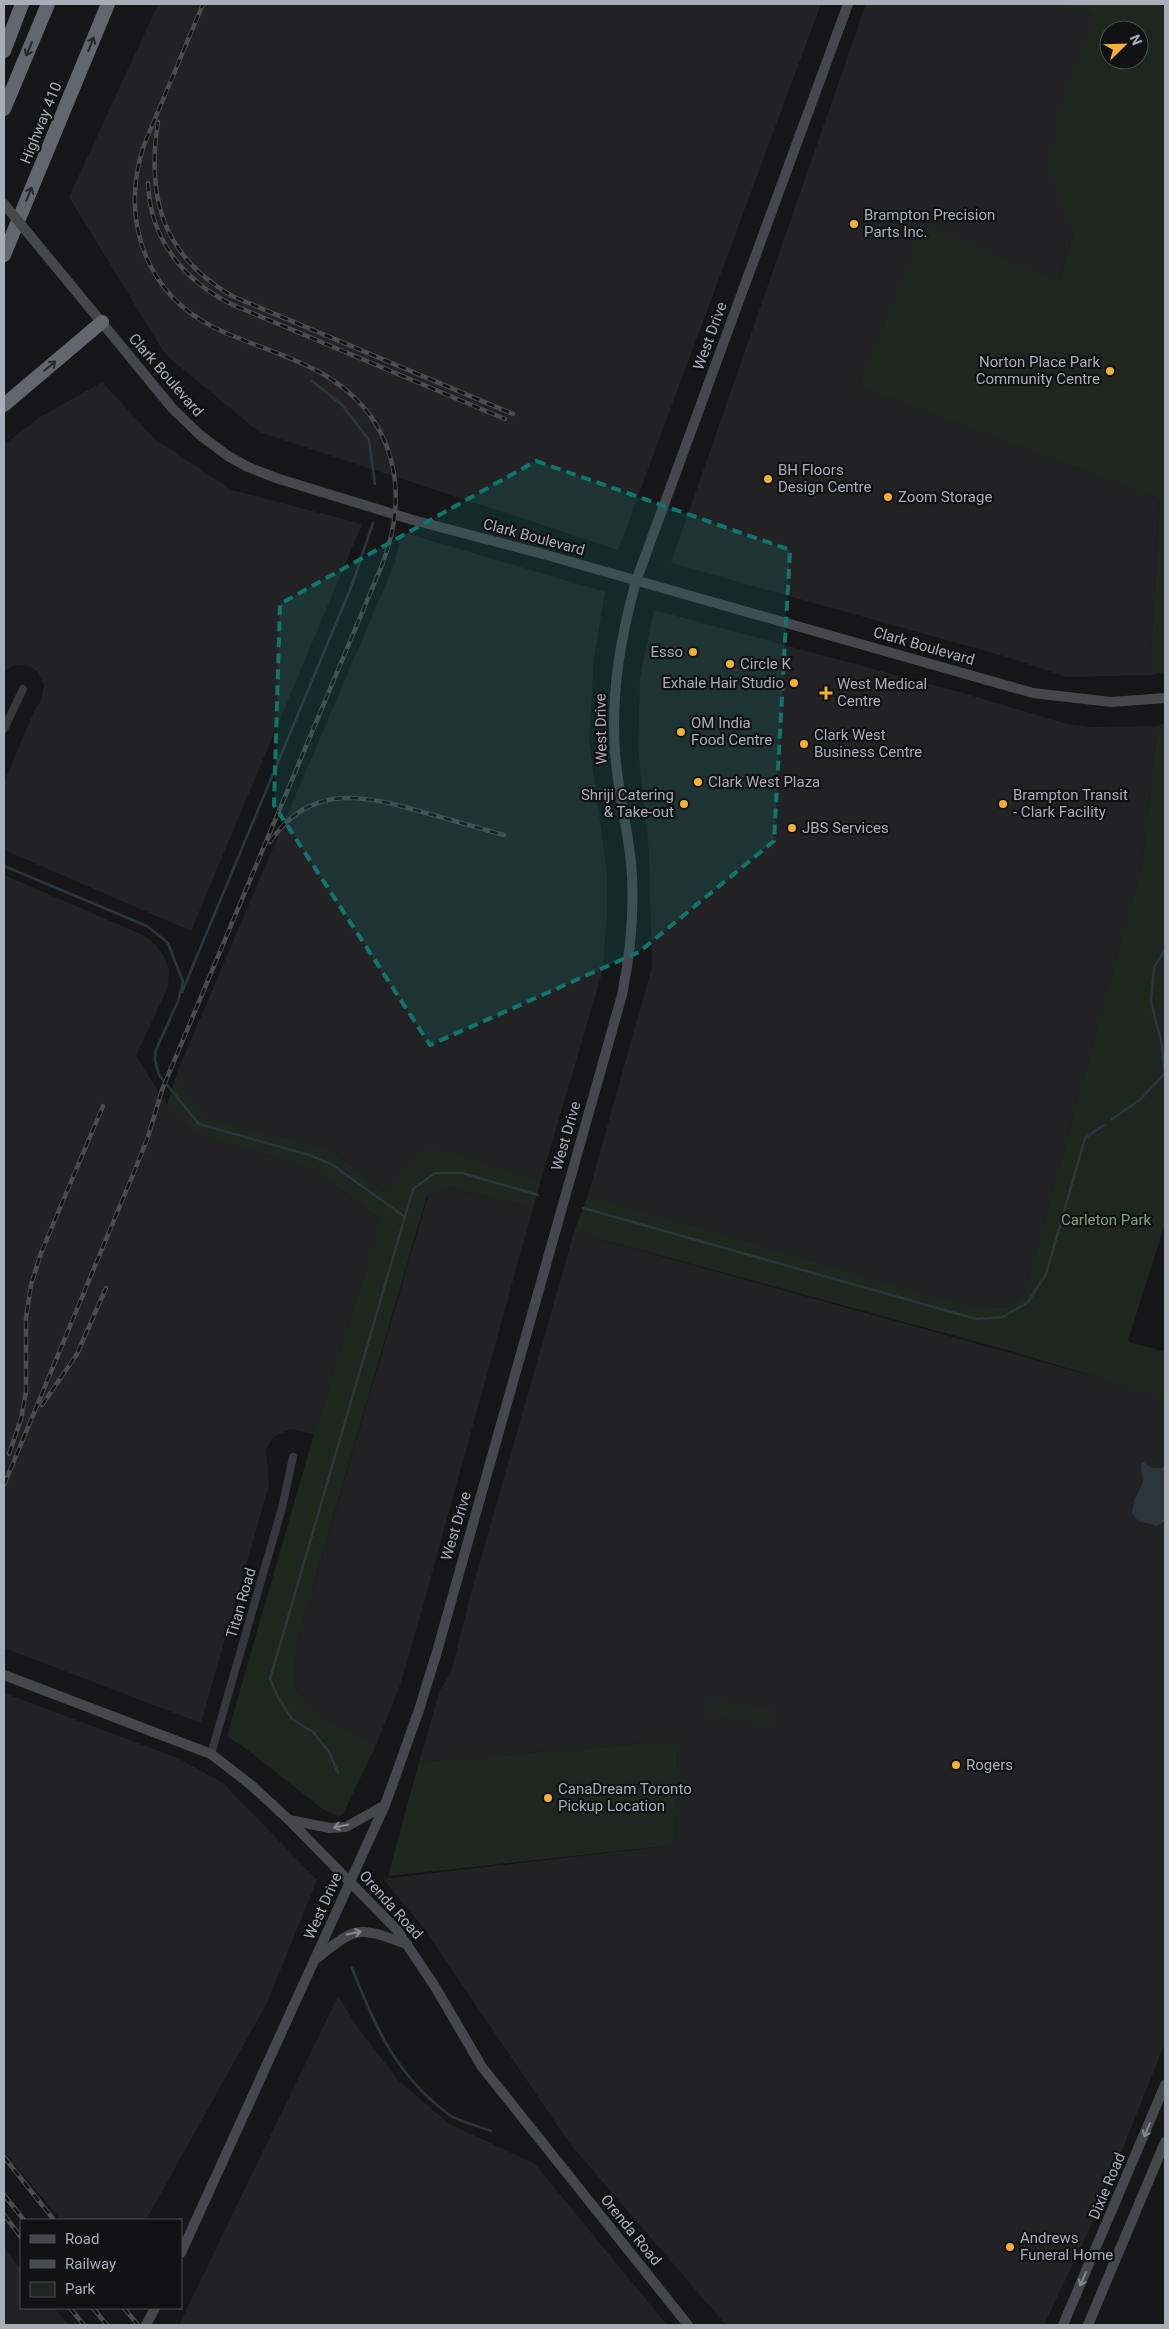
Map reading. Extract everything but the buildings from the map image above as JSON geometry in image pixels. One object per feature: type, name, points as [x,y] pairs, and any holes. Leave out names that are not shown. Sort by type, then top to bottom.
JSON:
[{"type":"highway","points":[[4,51],[22,4]]},
{"type":"highway","points":[[4,109],[48,4]]},
{"type":"highway","name":"Highway 410","points":[[4,255],[108,4]]},
{"type":"highway","points":[[4,405],[102,322]]},
{"type":"street","name":"West Drive","points":[[182,2251],[384,1805],[418,1713],[436,1655],[622,994],[630,956],[633,887],[630,852],[615,755],[614,694],[622,632],[636,581],[848,4]]},
{"type":"street","name":"Clark Boulevard","points":[[4,204],[173,409],[200,435],[228,456],[248,467],[276,478],[413,520],[1033,692],[1111,702],[1165,698]]},
{"type":"street","points":[[4,729],[23,689]]},
{"type":"street","name":"Titan Road","points":[[211,1754],[282,1508],[293,1457]]},
{"type":"street","name":"Orenda Road","points":[[4,1675],[211,1754],[251,1785],[289,1820],[408,1944],[482,2068],[688,2325]]},
{"type":"street","points":[[289,1820],[330,1828],[346,1827],[384,1805]]},
{"type":"street","points":[[315,1960],[345,1936],[354,1932],[368,1931],[408,1944]]},
{"type":"street","name":"Dixie Road","points":[[1063,2325],[1165,2085]]},
{"type":"street","points":[[1088,2325],[1165,2142]]},
{"type":"street","points":[[146,2325],[154,2309]]},
{"type":"highlighted area","points":[[536,461],[790,550],[774,841],[639,952],[430,1045],[274,805],[280,604]]},
{"type":"shaded area","points":[[158,4],[821,4],[618,550],[259,432],[165,354],[69,197]]},
{"type":"shaded area","points":[[866,4],[1067,4],[1103,20],[1099,20],[1099,52],[1079,212],[1059,281],[925,227],[858,387],[1159,499],[1150,675],[1067,677],[1007,657],[671,563]]},
{"type":"shaded area","points":[[102,382],[154,438],[232,490],[362,524],[191,931],[4,850],[4,782],[36,707],[41,701],[44,685],[37,671],[30,666],[14,665],[4,671],[4,445],[40,417]]},
{"type":"shaded area","points":[[402,532],[605,592],[594,658],[589,739],[607,874],[607,913],[602,973],[541,1180],[464,1156],[386,1193],[330,1149],[205,1117],[176,1075],[394,565]]},
{"type":"shaded area","points":[[654,610],[963,693],[1067,724],[1089,727],[1157,726],[1142,864],[1025,1292],[1007,1307],[967,1305],[588,1195],[652,967],[649,852],[638,749],[640,677]]},
{"type":"shaded area","points":[[4,875],[143,935],[155,944],[164,956],[169,971],[168,987],[136,1056],[167,1105],[194,1134],[315,1170],[381,1220],[314,1434],[290,1429],[273,1437],[266,1449],[269,1485],[201,1723],[4,1648]]},
{"type":"shaded area","points":[[446,1187],[533,1208],[412,1645],[399,1688],[376,1745],[318,1717],[294,1686],[295,1648],[428,1196]]},
{"type":"shaded area","points":[[574,1232],[1165,1396],[1165,2043],[1097,2213],[1044,2325],[726,2325],[570,2144],[423,1927],[383,1879],[675,1845],[678,1740],[419,1762],[440,1690],[451,1672],[472,1590]]},
{"type":"shaded area","points":[[1143,1462],[1152,1468],[1162,1468],[1165,1465],[1165,1521],[1157,1526],[1138,1521],[1132,1513],[1134,1501],[1143,1482],[1141,1465]]},
{"type":"shaded area","points":[[4,1693],[178,1758],[223,1783],[317,1880],[267,2003],[147,2219],[60,2219],[4,2152]]},
{"type":"shaded area","points":[[338,1996],[356,2025],[398,2080],[448,2123],[535,2164],[667,2325],[179,2325]]},
{"type":"shaded area","points":[[4,2248],[20,2268],[20,2309],[55,2309],[69,2325],[4,2325]]},
{"type":"green space","points":[[1067,4],[1165,4],[1165,672],[1150,675],[1159,499],[858,387],[925,226],[1059,281],[1074,230],[1062,203],[1050,165],[1062,104],[1091,28],[1092,15]]},
{"type":"green space","name":"Carleton Park","points":[[1165,723],[1165,1224],[1128,1340],[1165,1352],[1165,1398],[1011,1351],[574,1232],[588,1195],[967,1305],[1007,1307],[1025,1292],[1142,864],[1157,726]]},
{"type":"green space","points":[[176,1075],[205,1117],[330,1149],[386,1193],[428,1149],[464,1156],[541,1180],[533,1208],[447,1187],[427,1196],[295,1648],[294,1686],[318,1717],[376,1745],[343,1814],[338,1816],[324,1810],[241,1745],[228,1738],[228,1732],[314,1434],[381,1220],[315,1170],[194,1134],[167,1105]]},
{"type":"green space","points":[[707,1700],[772,1709],[771,1724],[706,1714]]},
{"type":"green space","points":[[678,1740],[675,1845],[388,1876],[419,1762]]},
{"type":"waterway","points":[[312,381],[342,405],[369,440],[375,484]]},
{"type":"waterway","points":[[182,992],[352,585],[373,523]]},
{"type":"waterway","points":[[4,866],[147,926],[168,943],[183,982],[178,1001],[156,1050],[155,1060],[159,1075],[199,1124],[309,1155],[331,1164],[405,1217]]},
{"type":"waterway","points":[[1112,1119],[1141,1099],[1165,1073],[1161,1041],[1151,1002],[1154,967],[1165,950]]},
{"type":"waterway","points":[[583,1208],[976,1319],[1003,1317],[1028,1302],[1046,1274],[1085,1138],[1104,1125]]},
{"type":"waterway","points":[[338,1773],[329,1752],[313,1732],[292,1719],[278,1697],[270,1679],[413,1189],[435,1173],[462,1173],[538,1195]]},
{"type":"waterway","points":[[352,1968],[379,2030],[389,2048],[414,2083],[452,2117],[491,2131]]},
{"type":"railway","points":[[4,1485],[134,1172],[148,1137],[162,1090],[382,565],[391,537],[395,510],[395,483],[390,458],[381,433],[367,411],[347,391],[323,374],[215,328],[191,313],[171,295],[155,274],[144,251],[137,226],[135,199],[137,172],[144,145],[203,4]]},
{"type":"railway","points":[[158,122],[155,176],[158,200],[165,223],[175,243],[190,263],[209,280],[232,296],[513,414]]},
{"type":"railway","points":[[148,183],[150,204],[155,223],[163,240],[185,271],[215,295],[233,305],[505,419]]},
{"type":"railway","points":[[270,842],[286,823],[303,809],[341,798],[382,802],[504,835]]},
{"type":"railway","points":[[9,1454],[21,1419],[26,1392],[26,1318],[31,1285],[41,1253],[103,1106]]},
{"type":"railway","points":[[42,1405],[77,1354],[106,1288]]},
{"type":"railway","points":[[4,2157],[53,2219]]},
{"type":"railway","points":[[4,2195],[23,2219]]},
{"type":"railway","points":[[4,2215],[20,2236]]},
{"type":"railway","points":[[71,2309],[84,2325]]},
{"type":"railway","points":[[94,2309],[107,2325]]},
{"type":"railway","points":[[125,2309],[138,2325]]},
{"type":"place","name":"Brampton Precision Parts Inc.","points":[[854,224]]},
{"type":"place","name":"Norton Place Park Community Centre","points":[[1110,371]]},
{"type":"place","name":"BH Floors Design Centre","points":[[768,479]]},
{"type":"place","name":"Zoom Storage","points":[[888,497]]},
{"type":"place","name":"Esso","points":[[693,652]]},
{"type":"place","name":"Circle K","points":[[730,664]]},
{"type":"place","name":"Exhale Hair Studio","points":[[794,683]]},
{"type":"place","name":"West Medical Centre","points":[[826,693]]},
{"type":"place","name":"OM India Food Centre","points":[[681,732]]},
{"type":"place","name":"Clark West Business Centre","points":[[804,744]]},
{"type":"place","name":"Clark West Plaza","points":[[698,782]]},
{"type":"place","name":"Shriji Catering & Take-out","points":[[684,804]]},
{"type":"place","name":"Brampton Transit - Clark Facility","points":[[1003,804]]},
{"type":"place","name":"JBS Services","points":[[792,828]]},
{"type":"place","name":"Rogers","points":[[956,1765]]},
{"type":"place","name":"CanaDream Toronto Pickup Location","points":[[548,1798]]},
{"type":"place","name":"Andrews Funeral Home","points":[[1010,2247]]}]
